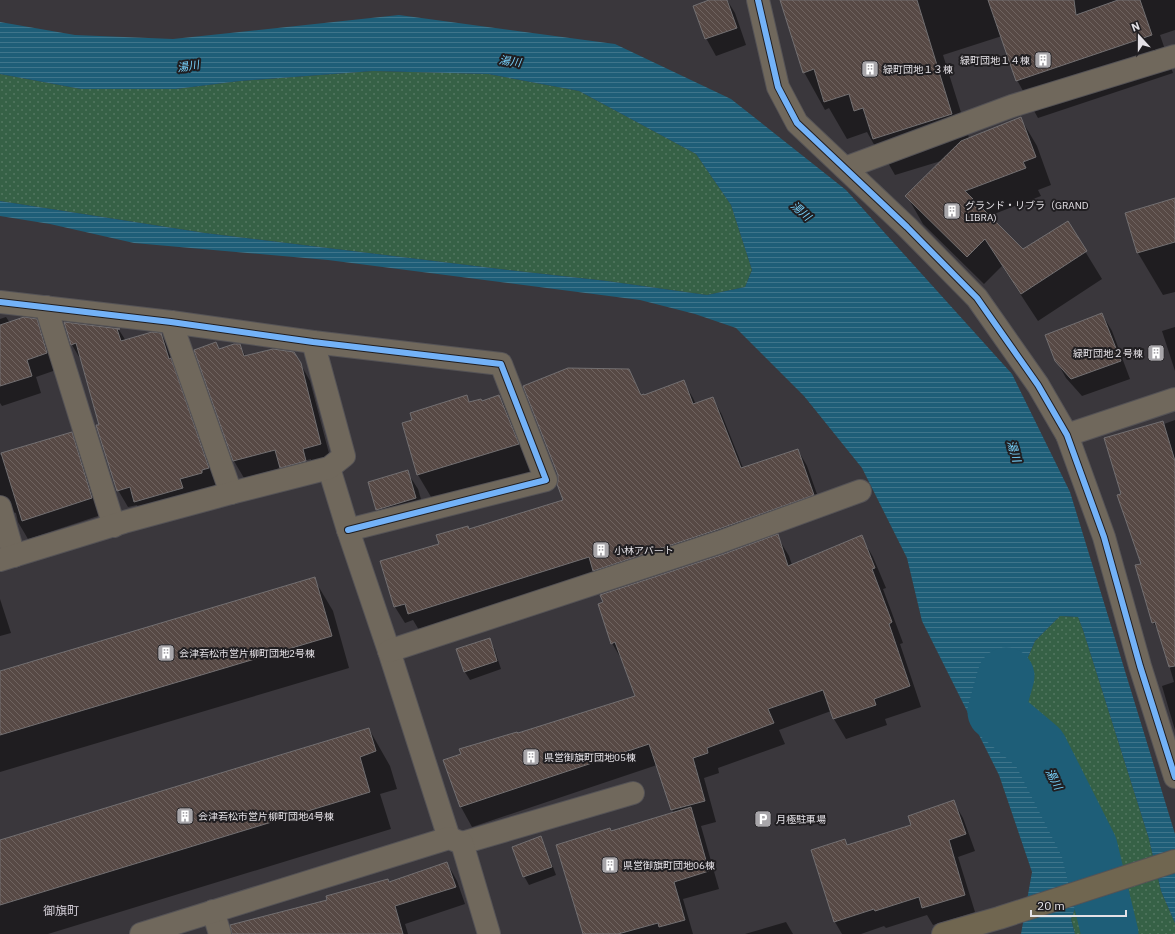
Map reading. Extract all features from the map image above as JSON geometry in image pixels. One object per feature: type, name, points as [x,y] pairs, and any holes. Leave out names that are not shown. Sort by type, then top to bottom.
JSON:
[{"type":"main road","points":[[943,934],[1007,916],[1175,862]]},
{"type":"street","points":[[758,0],[778,87],[797,123],[907,227],[977,298],[1038,385],[1067,435],[1104,537],[1140,666],[1175,777]]},
{"type":"street","points":[[845,168],[1012,106],[1175,56]]},
{"type":"street","points":[[0,302],[171,322],[313,342],[501,364],[546,480],[348,530]]},
{"type":"street","points":[[46,307],[114,526]]},
{"type":"street","points":[[171,322],[231,493]]},
{"type":"street","points":[[0,507],[7,558],[231,493],[329,468],[344,456],[313,342]]},
{"type":"street","points":[[1067,435],[1175,399]]},
{"type":"street","points":[[329,468],[348,530],[389,651],[489,934]]},
{"type":"street","points":[[389,651],[720,542],[860,491]]},
{"type":"street","points":[[141,934],[213,911],[456,840],[633,793]]},
{"type":"street","points":[[213,911],[220,934]]},
{"type":"green space","points":[[373,71],[488,74],[579,91],[696,154],[731,205],[752,270],[745,287],[707,295],[607,281],[205,233],[0,201],[0,74],[81,89],[176,89],[240,81]]},
{"type":"green space","points":[[1060,616],[1078,617],[1083,630],[1149,839],[1161,891],[1175,923],[1175,934],[1075,934],[1071,919],[1096,855],[1075,834],[1051,819],[1033,788],[1024,696],[1020,676],[1035,641]]},
{"type":"water","points":[[399,15],[615,44],[731,99],[846,190],[1012,374],[1070,492],[1175,834],[1175,923],[1161,891],[1149,839],[1083,630],[1078,617],[1060,616],[1035,641],[1020,676],[1024,696],[1033,788],[1051,819],[1075,834],[1096,855],[1071,919],[1075,934],[1021,934],[1032,872],[999,775],[922,621],[907,558],[862,468],[804,396],[736,328],[695,314],[640,300],[328,260],[134,243],[50,224],[0,216],[0,201],[205,233],[607,281],[707,295],[745,287],[752,270],[731,205],[696,154],[579,91],[488,74],[373,71],[240,81],[176,89],[81,89],[0,74],[0,22],[75,35],[173,39]]},
{"type":"building","points":[[709,0],[727,0],[737,28],[705,39],[693,6]]},
{"type":"building","name":"緑町団地１３棟","points":[[780,0],[917,0],[952,114],[873,139],[863,108],[854,111],[849,94],[824,102],[814,69],[803,73]]},
{"type":"building","name":"緑町団地１４棟","points":[[988,0],[1074,0],[1076,15],[1118,0],[1140,0],[1152,35],[1016,81]]},
{"type":"building","points":[[1021,117],[1036,157],[1023,162],[1026,168],[965,191],[1023,249],[1068,221],[1087,251],[1021,294],[985,239],[967,257],[905,196],[961,141]]},
{"type":"building","points":[[1175,198],[1175,242],[1137,253],[1125,213]]},
{"type":"building","points":[[1102,313],[1121,361],[1071,379],[1055,361],[1045,335]]},
{"type":"building","points":[[24,317],[37,319],[47,353],[27,360],[32,376],[0,386],[0,325]]},
{"type":"building","points":[[64,322],[120,329],[117,329],[121,341],[152,332],[161,333],[209,468],[202,470],[202,473],[180,479],[183,488],[134,502],[130,487],[117,491],[96,425],[99,425],[76,343],[71,345]]},
{"type":"building","points":[[216,342],[219,349],[234,344],[240,344],[244,356],[273,349],[294,352],[301,363],[321,444],[303,449],[306,461],[280,468],[275,450],[233,461],[194,350]]},
{"type":"building","points":[[568,368],[629,369],[641,395],[684,380],[693,404],[713,397],[741,468],[798,449],[814,495],[716,530],[593,571],[589,557],[408,614],[405,604],[394,607],[380,561],[439,544],[436,535],[468,526],[469,529],[563,500],[557,484],[558,475],[523,386]]},
{"type":"building","points":[[467,395],[469,402],[481,399],[482,401],[499,395],[519,444],[417,475],[402,423],[412,420],[410,413]]},
{"type":"building","points":[[1163,421],[1175,461],[1175,666],[1169,667],[1155,622],[1152,623],[1135,565],[1141,564],[1117,495],[1121,494],[1104,438]]},
{"type":"building","points":[[72,432],[92,498],[22,521],[1,453]]},
{"type":"building","points":[[408,470],[416,498],[376,510],[368,482]]},
{"type":"building","points":[[778,534],[788,566],[862,535],[875,568],[872,569],[892,622],[889,624],[910,686],[874,699],[876,705],[833,719],[823,690],[768,709],[774,723],[707,748],[708,753],[693,758],[705,801],[671,810],[649,744],[460,807],[443,760],[461,754],[459,749],[517,732],[518,733],[635,696],[615,642],[611,644],[598,604],[603,602],[600,595],[724,554]]},
{"type":"building","name":"会津若松市営片柳町団地2号棟","points":[[315,577],[332,636],[0,735],[0,671]]},
{"type":"building","points":[[490,638],[497,661],[464,672],[456,649]]},
{"type":"building","name":"会津若松市営片柳町団地4号棟","points":[[369,728],[376,751],[360,757],[370,792],[0,905],[0,840]]},
{"type":"building","points":[[954,800],[966,834],[949,840],[965,895],[922,908],[919,897],[834,922],[811,850],[845,839],[847,845],[911,825],[908,816]]},
{"type":"building","points":[[691,807],[709,871],[674,882],[685,920],[659,927],[658,923],[618,934],[583,934],[556,845],[610,828],[611,831]]},
{"type":"building","points":[[541,836],[552,867],[523,877],[512,847]]},
{"type":"building","points":[[447,862],[456,887],[395,906],[403,934],[232,934],[230,925],[327,900],[326,896],[388,879],[389,882]]},
{"type":"waterway","name":"湯川","points":[[1006,676],[996,712],[1039,748],[1089,847],[1110,934]]},
{"type":"cycle path","points":[[758,0],[778,87],[797,123],[907,227],[977,298],[1038,385],[1067,435],[1104,537],[1140,666],[1175,777]]},
{"type":"cycle path","points":[[0,302],[171,322],[313,342],[501,364],[546,480],[348,530]]},
{"type":"place","name":"緑町団地１４棟","points":[[1043,60]]},
{"type":"place","name":"緑町団地１３棟","points":[[870,69]]},
{"type":"place","name":"グランド・リブラ（GRAND LIBRA)","points":[[952,211]]},
{"type":"place","name":"緑町団地２号棟","points":[[1156,353]]},
{"type":"place","name":"小林アパート","points":[[601,550]]},
{"type":"place","name":"会津若松市営片柳町団地2号棟","points":[[166,653]]},
{"type":"place","name":"県営御旗町団地05棟","points":[[531,757]]},
{"type":"place","name":"会津若松市営片柳町団地4号棟","points":[[185,816]]},
{"type":"place","name":"月極駐車場","points":[[763,819]]},
{"type":"place","name":"県営御旗町団地06棟","points":[[610,865]]},
{"type":"district","name":"御旗町","points":[[61,911]]}]
